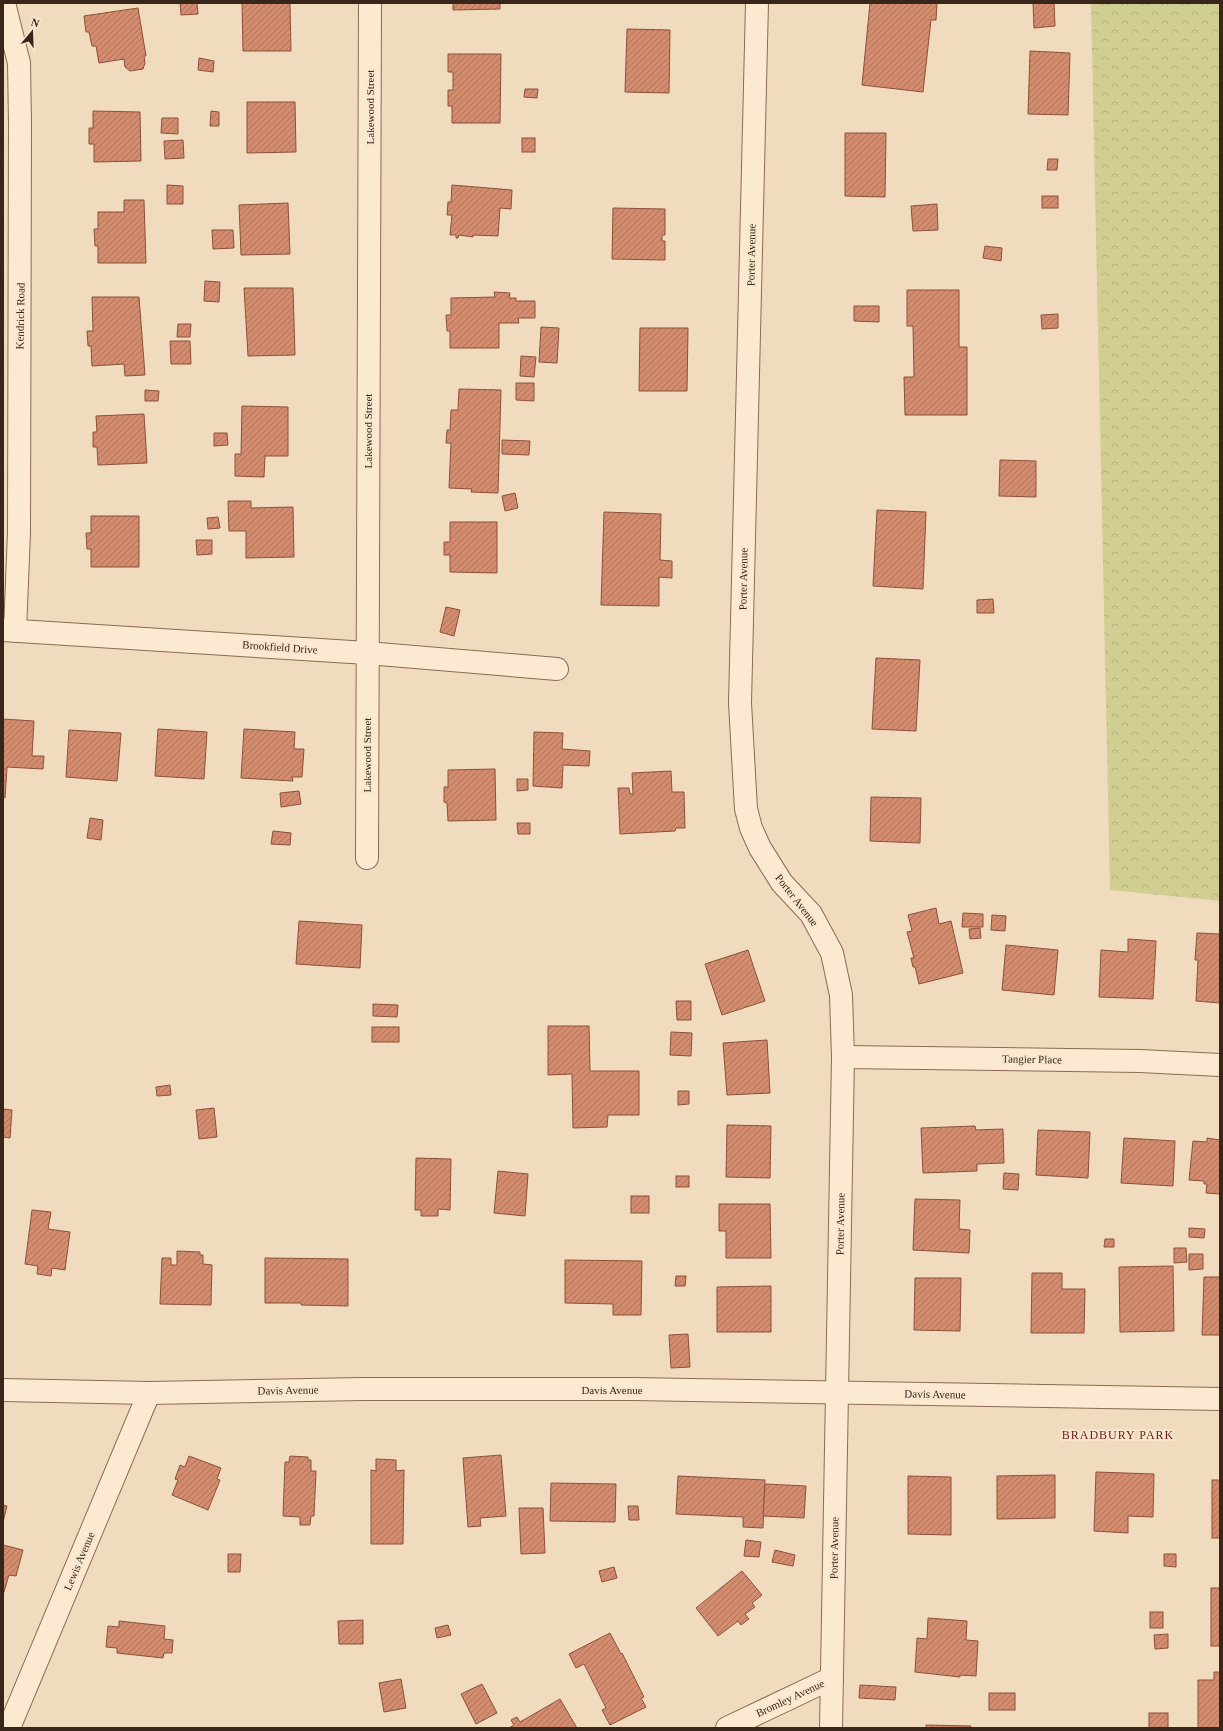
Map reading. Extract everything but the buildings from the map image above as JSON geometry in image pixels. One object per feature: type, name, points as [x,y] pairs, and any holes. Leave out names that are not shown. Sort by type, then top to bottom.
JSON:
[{"type":"street","name":"Kendrick Road","points":[[4,3],[19,63],[20,123],[19,532],[9,630]]},
{"type":"street","name":"Lakewood Street","points":[[367,858],[370,3]]},
{"type":"street","name":"Porter Avenue","points":[[757,3],[740,703],[746,809],[751,828],[764,854],[782,883],[811,914],[832,953],[841,995],[843,1057],[831,1728]]},
{"type":"street","name":"Brookfield Drive","points":[[9,630],[367,653],[557,669]]},
{"type":"street","name":"Tangier Place","points":[[843,1057],[1140,1061],[1220,1065]]},
{"type":"street","name":"Davis Avenue","points":[[3,1390],[150,1393],[362,1389],[837,1392],[1220,1399]]},
{"type":"street","name":"Lewis Avenue","points":[[9,1728],[150,1393]]},
{"type":"street","name":"Bromley Avenue","points":[[727,1728],[832,1678]]},
{"type":"green space","points":[[1091,3],[1220,3],[1220,901],[1110,890]]},
{"type":"district","name":"BRADBURY PARK","points":[[1118,1435]]}]
